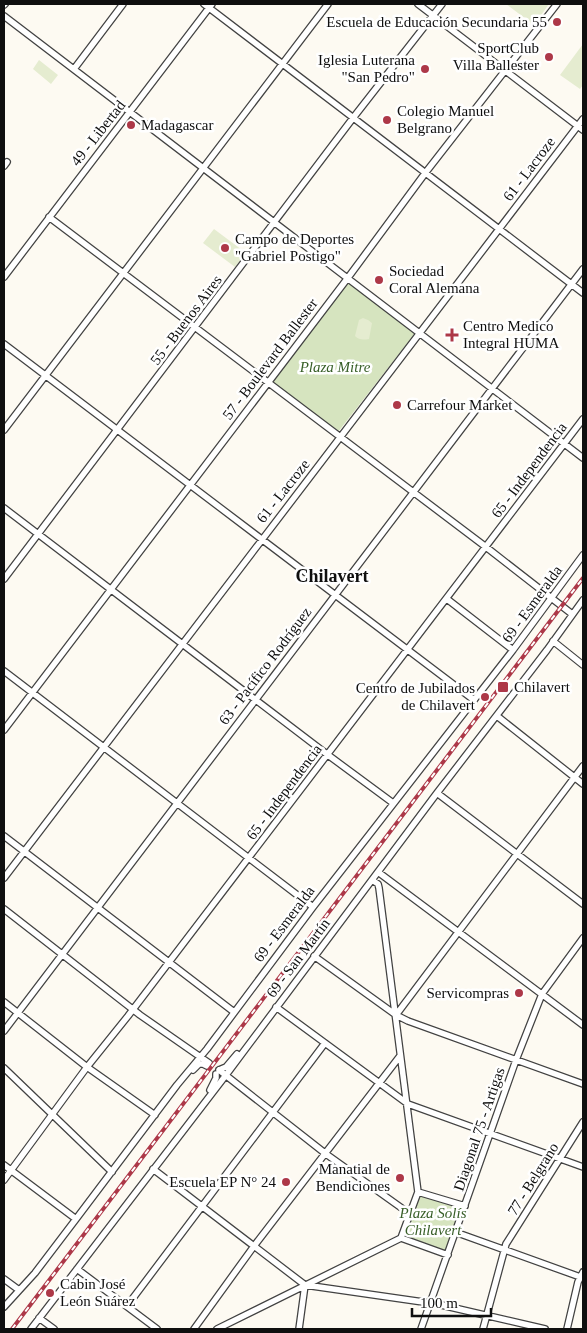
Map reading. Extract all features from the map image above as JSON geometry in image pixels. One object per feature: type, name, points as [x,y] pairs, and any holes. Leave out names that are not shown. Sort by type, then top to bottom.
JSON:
[{"type":"street","points":[[74,69],[124,4]]},
{"type":"street","points":[[4,430],[328,4]]},
{"type":"street","points":[[418,4],[581,128]]},
{"type":"street","name":"55 - Buenos Aires","points":[[4,580],[353,118],[442,4]]},
{"type":"street","name":"57 - Boulevard Ballester","points":[[4,730],[347,279],[426,172],[557,4]]},
{"type":"street","points":[[209,5],[353,118],[583,293]]},
{"type":"street","name":"49 - Libertad","points":[[4,277],[130,113],[209,5]]},
{"type":"street","points":[[4,16],[583,458]]},
{"type":"street","name":"61 - Lacroze","points":[[4,878],[500,229],[581,128],[583,119]]},
{"type":"street","points":[[49,217],[124,272],[572,614]]},
{"type":"street","name":"63 - Pacífico Rodríguez","points":[[4,1031],[583,269]]},
{"type":"street","points":[[4,344],[334,596],[474,700]]},
{"type":"street","name":"65 - Independencia","points":[[4,1180],[87,1066],[133,1010],[583,419]]},
{"type":"street","points":[[4,508],[393,803]]},
{"type":"street","name":"69 - Esmeralda","points":[[4,1307],[76,1219],[177,1084],[207,1049],[393,803],[514,650],[583,555]]},
{"type":"street","points":[[447,599],[514,650]]},
{"type":"street","name":"69 - San Martín","points":[[31,1329],[202,1107],[436,792],[497,716],[583,600]]},
{"type":"street","points":[[553,641],[583,664]]},
{"type":"street","points":[[4,671],[313,907]]},
{"type":"street","points":[[497,716],[583,784]]},
{"type":"street","points":[[396,1016],[583,766]]},
{"type":"street","points":[[436,792],[583,904]]},
{"type":"street","points":[[4,836],[234,1012]]},
{"type":"street","points":[[378,872],[583,1025]]},
{"type":"street","points":[[217,1329],[401,1238],[418,1192],[379,888],[378,884],[372,880]]},
{"type":"street","points":[[4,909],[133,1010],[200,1056],[208,1065],[199,1064],[184,1081],[177,1084]]},
{"type":"street","name":"Diagonal 75 - Artigas","points":[[421,1329],[516,1060],[542,994],[583,938]]},
{"type":"street","points":[[314,956],[396,1016],[583,1084]]},
{"type":"street","points":[[4,1002],[87,1066],[155,1115]]},
{"type":"street","points":[[276,1007],[408,1104],[583,1167]]},
{"type":"street","points":[[127,1306],[325,1043]]},
{"type":"street","points":[[217,1072],[226,1067],[242,1048],[248,1045]]},
{"type":"street","points":[[194,1329],[254,1246],[400,1056]]},
{"type":"street","points":[[4,1068],[112,1172]]},
{"type":"street","points":[[217,1072],[226,1075],[326,1154],[410,1214]]},
{"type":"street","points":[[202,1107],[205,1098],[213,1086],[217,1072]]},
{"type":"street","name":"77 - Belgrano","points":[[483,1329],[504,1249],[583,1122]]},
{"type":"street","points":[[4,1165],[76,1219]]},
{"type":"street","points":[[153,1169],[305,1285],[431,1302],[545,1329]]},
{"type":"street","points":[[418,1192],[465,1206]]},
{"type":"street","points":[[455,1232],[582,1276],[567,1329]]},
{"type":"street","points":[[401,1238],[448,1254]]},
{"type":"street","points":[[77,1269],[157,1329]]},
{"type":"street","points":[[4,1279],[19,1290]]},
{"type":"street","points":[[299,1329],[305,1285]]},
{"type":"street","points":[[39,1318],[54,1329]]},
{"type":"green space","points":[[506,4],[549,4],[534,25]]},
{"type":"green space","points":[[583,44],[583,85],[580,89],[560,75]]},
{"type":"green space","points":[[39,60],[58,75],[51,84],[33,69]]},
{"type":"green space","name":"Campo de Deportes \"Gabriel Postigo\"","points":[[214,229],[246,253],[235,267],[203,243]]},
{"type":"green space","name":"Plaza Mitre","points":[[348,282],[416,332],[338,432],[270,381]]},
{"type":"green space","points":[[363,318],[372,323],[369,339],[361,339],[355,336],[359,320]]},
{"type":"green space","name":"Plaza Solís Chilavert","points":[[420,1193],[460,1207],[446,1251],[405,1237]]},
{"type":"tunnel","points":[[209,1063],[219,1070]]},
{"type":"railway","points":[[12,1329],[583,578]]},
{"type":"place","name":"Escuela de Educación Secundaria 55","points":[[557,22]]},
{"type":"place","name":"SportClub Villa Ballester","points":[[549,57]]},
{"type":"place","name":"Iglesia Luterana \"San Pedro\"","points":[[425,69]]},
{"type":"place","name":"Colegio Manuel Belgrano","points":[[387,120]]},
{"type":"place","name":"Madagascar","points":[[131,125]]},
{"type":"place","name":"Campo de Deportes \"Gabriel Postigo\"","points":[[225,248]]},
{"type":"place","name":"Sociedad Coral Alemana","points":[[379,280]]},
{"type":"place","name":"Centro Medico Integral HUMA","points":[[452,335]]},
{"type":"place","name":"Carrefour Market","points":[[397,405]]},
{"type":"place","name":"Chilavert","points":[[503,687]]},
{"type":"place","name":"Centro de Jubilados de Chilavert","points":[[485,697]]},
{"type":"place","name":"Servicompras","points":[[519,993]]},
{"type":"place","name":"Manatial de Bendiciones","points":[[400,1178]]},
{"type":"place","name":"Escuela EP N° 24","points":[[286,1182]]},
{"type":"place","name":"Cabin José León Suárez","points":[[50,1293]]},
{"type":"district","name":"Chilavert","points":[[332,576]]}]
